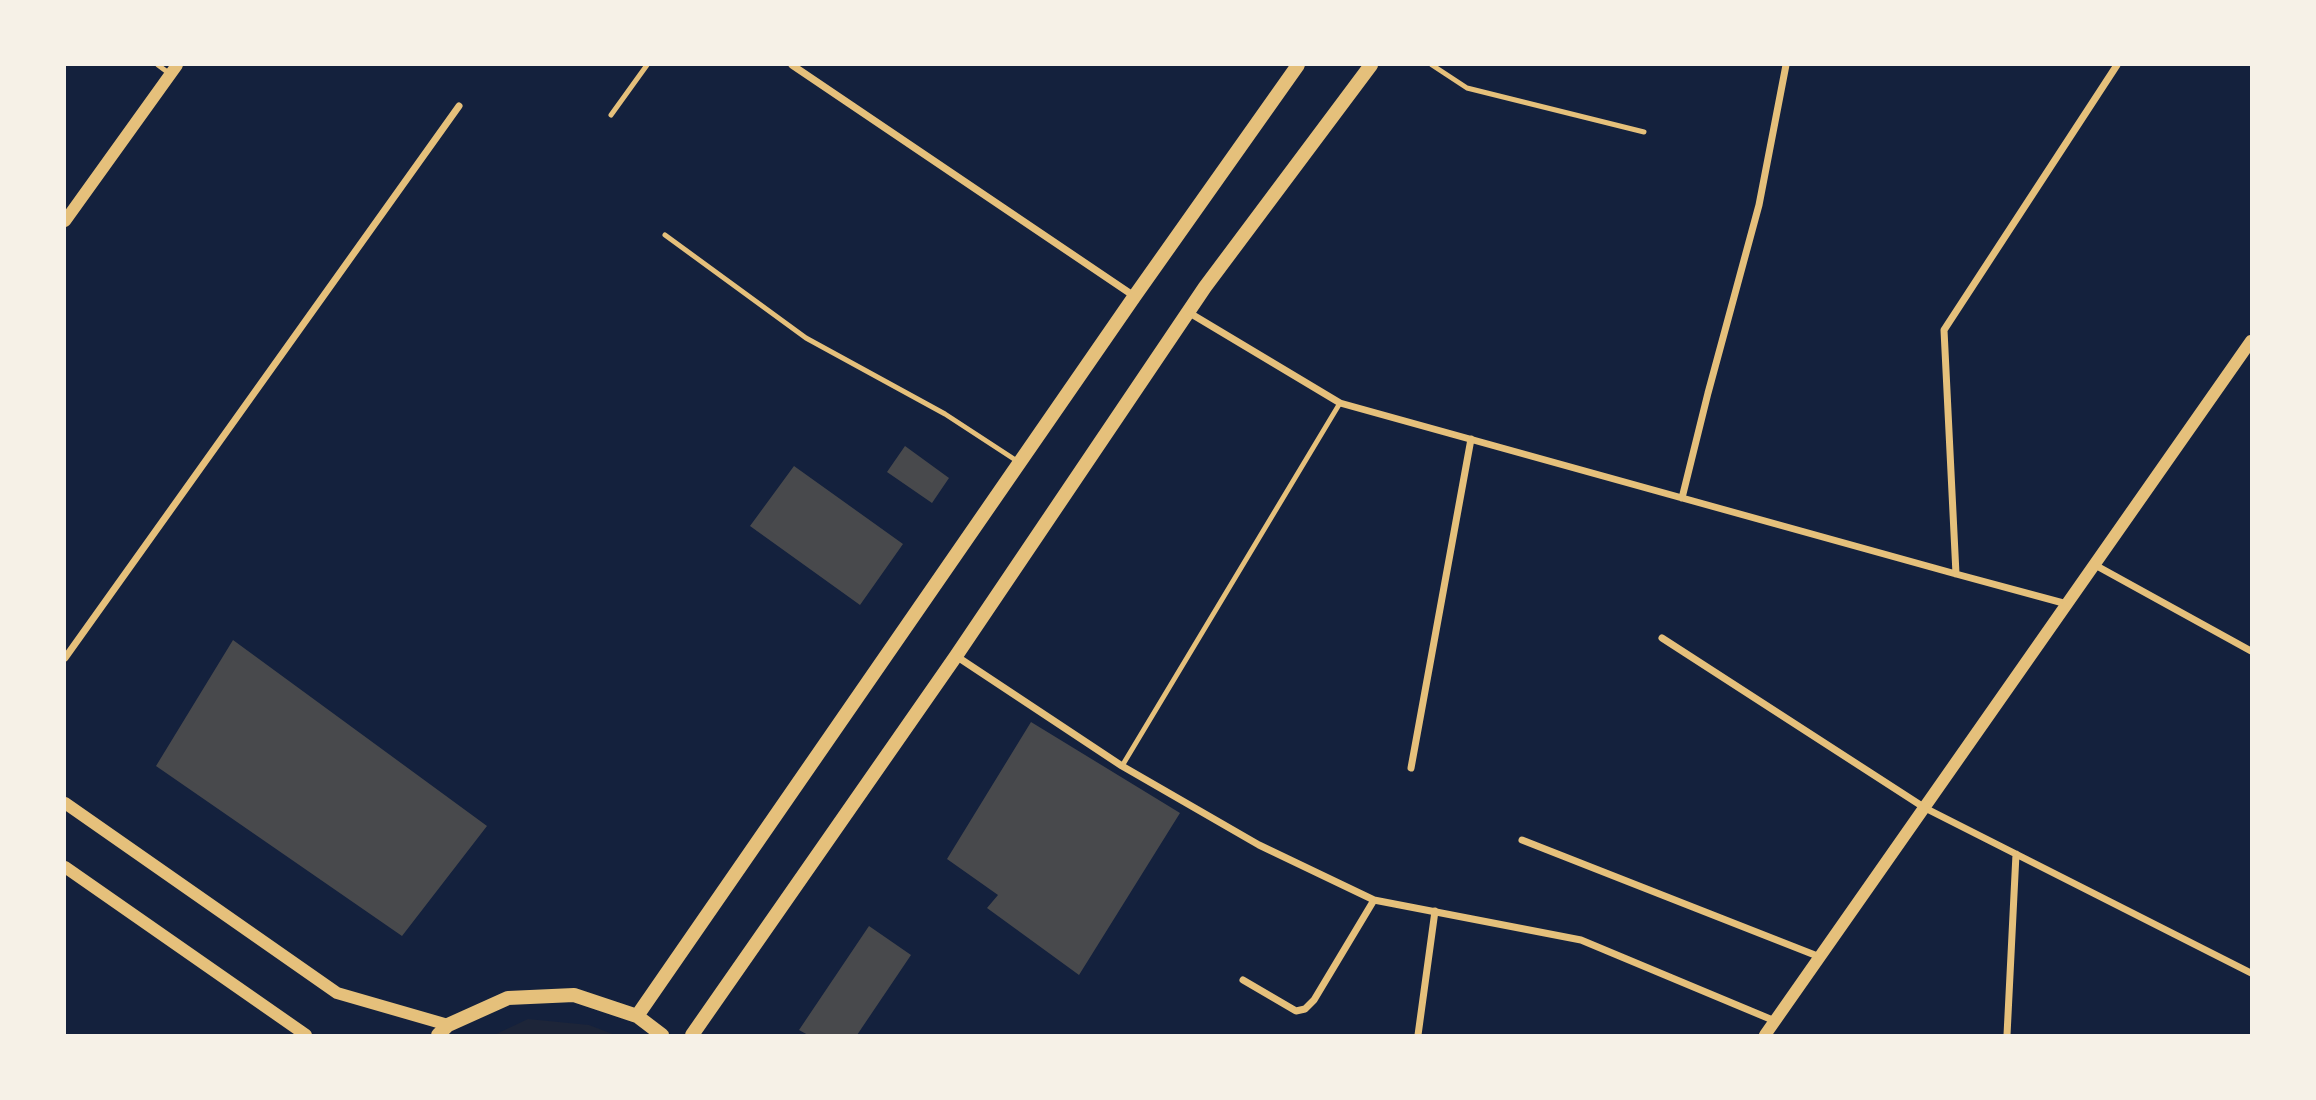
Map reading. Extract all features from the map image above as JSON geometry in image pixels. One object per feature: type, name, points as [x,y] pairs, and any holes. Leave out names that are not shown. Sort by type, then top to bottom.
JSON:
[{"type":"main road","points":[[636,1016],[1298,65]]},
{"type":"main road","points":[[692,1035],[956,656],[1188,312],[1371,65]]},
{"type":"main road","points":[[443,1030],[508,999],[574,995],[636,1016],[662,1035]]},
{"type":"street","points":[[792,65],[1134,297]]},
{"type":"street","points":[[1682,498],[1759,205],[1786,65]]},
{"type":"street","points":[[1956,575],[1944,330],[2117,65]]},
{"type":"street","points":[[65,221],[174,69]]},
{"type":"street","points":[[65,658],[459,106]]},
{"type":"street","points":[[1188,312],[1340,403],[2068,604]]},
{"type":"street","points":[[1765,1035],[2251,341]]},
{"type":"street","points":[[1410,768],[1471,439]]},
{"type":"street","points":[[2095,565],[2251,651]]},
{"type":"street","points":[[1662,638],[1925,808],[2251,973]]},
{"type":"street","points":[[956,656],[1122,766],[1259,845],[1374,900],[1581,940],[1775,1021]]},
{"type":"street","points":[[65,803],[337,993],[443,1030]]},
{"type":"street","points":[[1522,840],[1821,958]]},
{"type":"street","points":[[2007,1035],[2015,854]]},
{"type":"street","points":[[65,867],[306,1035]]},
{"type":"street","points":[[1243,980],[1296,1011],[1305,1010],[1314,1000],[1374,900]]},
{"type":"street","points":[[1418,1035],[1434,911]]},
{"type":"lane","points":[[158,65],[174,69]]},
{"type":"lane","points":[[611,115],[647,65]]},
{"type":"lane","points":[[1432,65],[1467,88],[1644,132]]},
{"type":"lane","points":[[664,235],[806,338],[945,414],[1020,462]]},
{"type":"lane","points":[[1122,766],[1340,403]]},
{"type":"shaded area","points":[[528,1019],[589,1025],[615,1035],[494,1035]]},
{"type":"building","points":[[905,446],[949,478],[932,503],[887,472]]},
{"type":"building","points":[[794,466],[903,544],[860,605],[750,526]]},
{"type":"building","points":[[233,640],[487,826],[402,936],[156,766]]},
{"type":"building","points":[[1031,722],[1180,813],[1079,975],[987,908],[998,895],[947,859]]},
{"type":"building","points":[[869,926],[911,955],[857,1035],[808,1035],[799,1030]]}]
